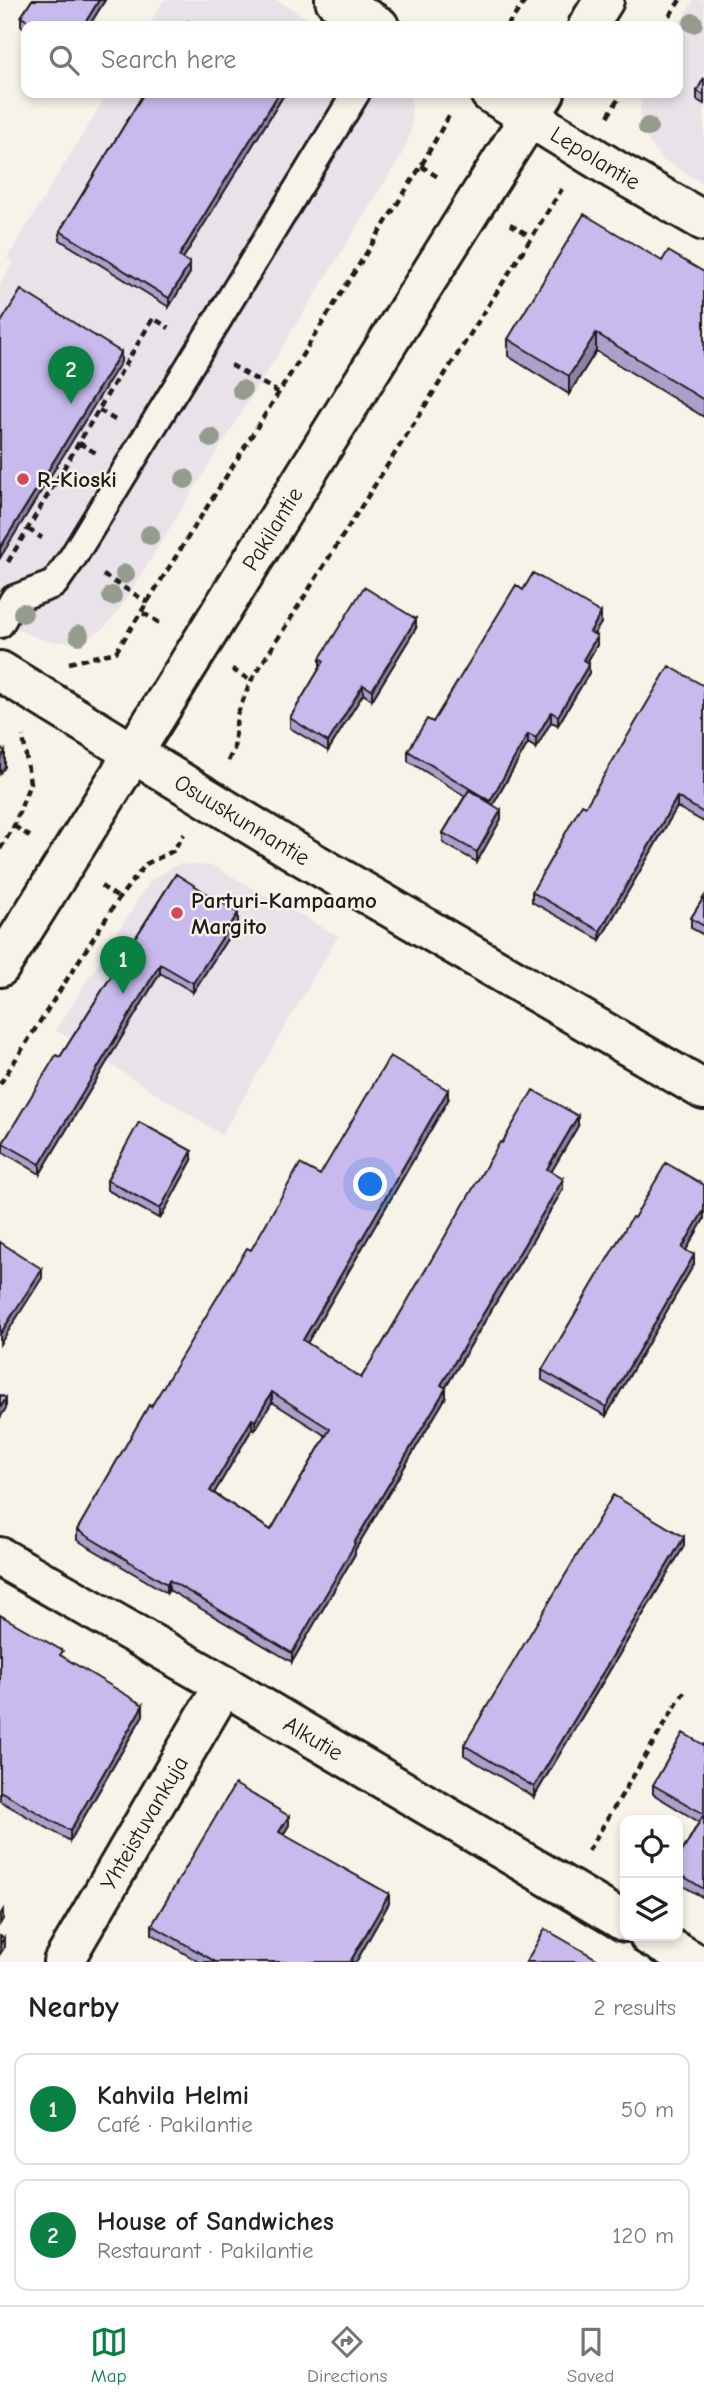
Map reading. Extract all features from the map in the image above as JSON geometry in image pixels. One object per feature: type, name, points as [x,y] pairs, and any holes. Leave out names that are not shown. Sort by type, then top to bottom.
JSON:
[{"type":"street","points":[[334,0],[370,21]]},
{"type":"street","points":[[591,21],[604,0]]},
{"type":"street","name":"Lepolantie","points":[[473,98],[538,105],[586,153],[704,221]]},
{"type":"street","name":"Pakilantie","points":[[0,967],[211,623],[538,105]]},
{"type":"street","name":"Osuuskunnantie","points":[[0,671],[206,799],[704,1090]]},
{"type":"street","name":"Alkutie","points":[[0,1557],[224,1685],[620,1919]]},
{"type":"street","name":"Yhteistuvankuja","points":[[63,1962],[224,1685]]},
{"type":"street","points":[[658,1941],[694,1962]]},
{"type":"lane","points":[[0,624],[14,599],[54,584],[73,557],[353,98]]},
{"type":"path","points":[[511,21],[526,0]]},
{"type":"path","points":[[666,21],[680,0]]},
{"type":"path","points":[[0,849],[14,826],[30,783],[23,731],[64,665],[116,652],[414,178],[473,98]]},
{"type":"path","points":[[0,1084],[119,898],[146,864],[173,851],[206,799],[234,749],[237,715],[251,681],[619,98]]},
{"type":"path","points":[[7,564],[153,317]]},
{"type":"path","points":[[99,410],[110,417]]},
{"type":"path","points":[[79,443],[90,449]]},
{"type":"path","points":[[28,529],[39,535]]},
{"type":"path","points":[[566,1887],[684,1692]]},
{"type":"shaded area","points":[[164,0],[276,0],[313,21],[151,21]]},
{"type":"shaded area","points":[[694,0],[704,0],[704,184],[661,158],[645,136],[640,113],[641,98],[683,98],[681,21]]},
{"type":"shaded area","points":[[105,98],[409,98],[412,107],[411,132],[402,154],[119,610],[103,629],[69,642],[45,641],[0,618],[0,284],[13,263],[7,258]]},
{"type":"shaded area","points":[[179,864],[213,866],[338,936],[222,1135],[56,1030],[150,881]]},
{"type":"building","points":[[32,0],[99,0],[86,21],[28,21],[21,17]]},
{"type":"building","points":[[704,78],[704,95],[697,91]]},
{"type":"building","points":[[141,98],[276,98],[179,256],[190,263],[169,298],[60,231]]},
{"type":"building","points":[[584,214],[662,261],[668,251],[704,272],[704,400],[596,333],[569,376],[508,339]]},
{"type":"building","points":[[21,290],[121,352],[0,548],[0,324]]},
{"type":"building","points":[[533,573],[601,613],[590,632],[597,636],[583,660],[589,664],[558,716],[551,712],[536,738],[528,734],[490,801],[408,751],[427,719],[433,722],[516,585],[523,590]]},
{"type":"building","points":[[364,587],[416,619],[372,690],[363,685],[328,742],[290,718],[324,661],[320,658]]},
{"type":"building","points":[[669,666],[704,686],[704,813],[677,797],[600,931],[532,892],[582,804],[586,806]]},
{"type":"building","points":[[469,790],[501,810],[477,852],[443,833]]},
{"type":"building","points":[[176,874],[238,913],[193,983],[160,964],[40,1164],[3,1143],[56,1055],[60,1057]]},
{"type":"building","points":[[704,897],[704,926],[691,918]]},
{"type":"building","points":[[390,1056],[448,1090],[303,1340],[361,1378],[533,1090],[578,1116],[547,1169],[563,1179],[441,1385],[446,1388],[292,1653],[169,1580],[167,1584],[77,1530],[149,1405],[151,1407],[247,1248],[251,1250],[300,1164],[320,1175]],"holes":[[[272,1392],[330,1429],[271,1530],[210,1491],[252,1419],[255,1421]]]},
{"type":"building","points":[[139,1122],[192,1151],[160,1209],[107,1180]]},
{"type":"building","points":[[666,1163],[704,1185],[704,1210],[682,1248],[694,1255],[606,1407],[542,1370]]},
{"type":"building","points":[[0,1242],[42,1269],[0,1334]]},
{"type":"building","points":[[0,1395],[6,1398],[0,1408]]},
{"type":"building","points":[[613,1495],[684,1537],[534,1787],[464,1745]]},
{"type":"building","points":[[0,1615],[63,1651],[60,1655],[143,1705],[70,1831],[0,1791]]},
{"type":"building","points":[[683,1733],[704,1745],[704,1814],[653,1785]]},
{"type":"building","points":[[235,1784],[289,1816],[279,1832],[389,1894],[350,1962],[216,1962],[152,1925]]},
{"type":"building","points":[[704,1814],[704,1889],[683,1876],[683,1850]]},
{"type":"building","points":[[545,1929],[602,1962],[526,1962]]},
{"type":"place","name":"House of Sandwiches","points":[[71,404]]},
{"type":"place","name":"R-Kioski","points":[[23,479]]},
{"type":"place","name":"Parturi-Kampaamo Margito","points":[[177,913]]},
{"type":"place","name":"Kahvila Helmi","points":[[123,994]]}]
